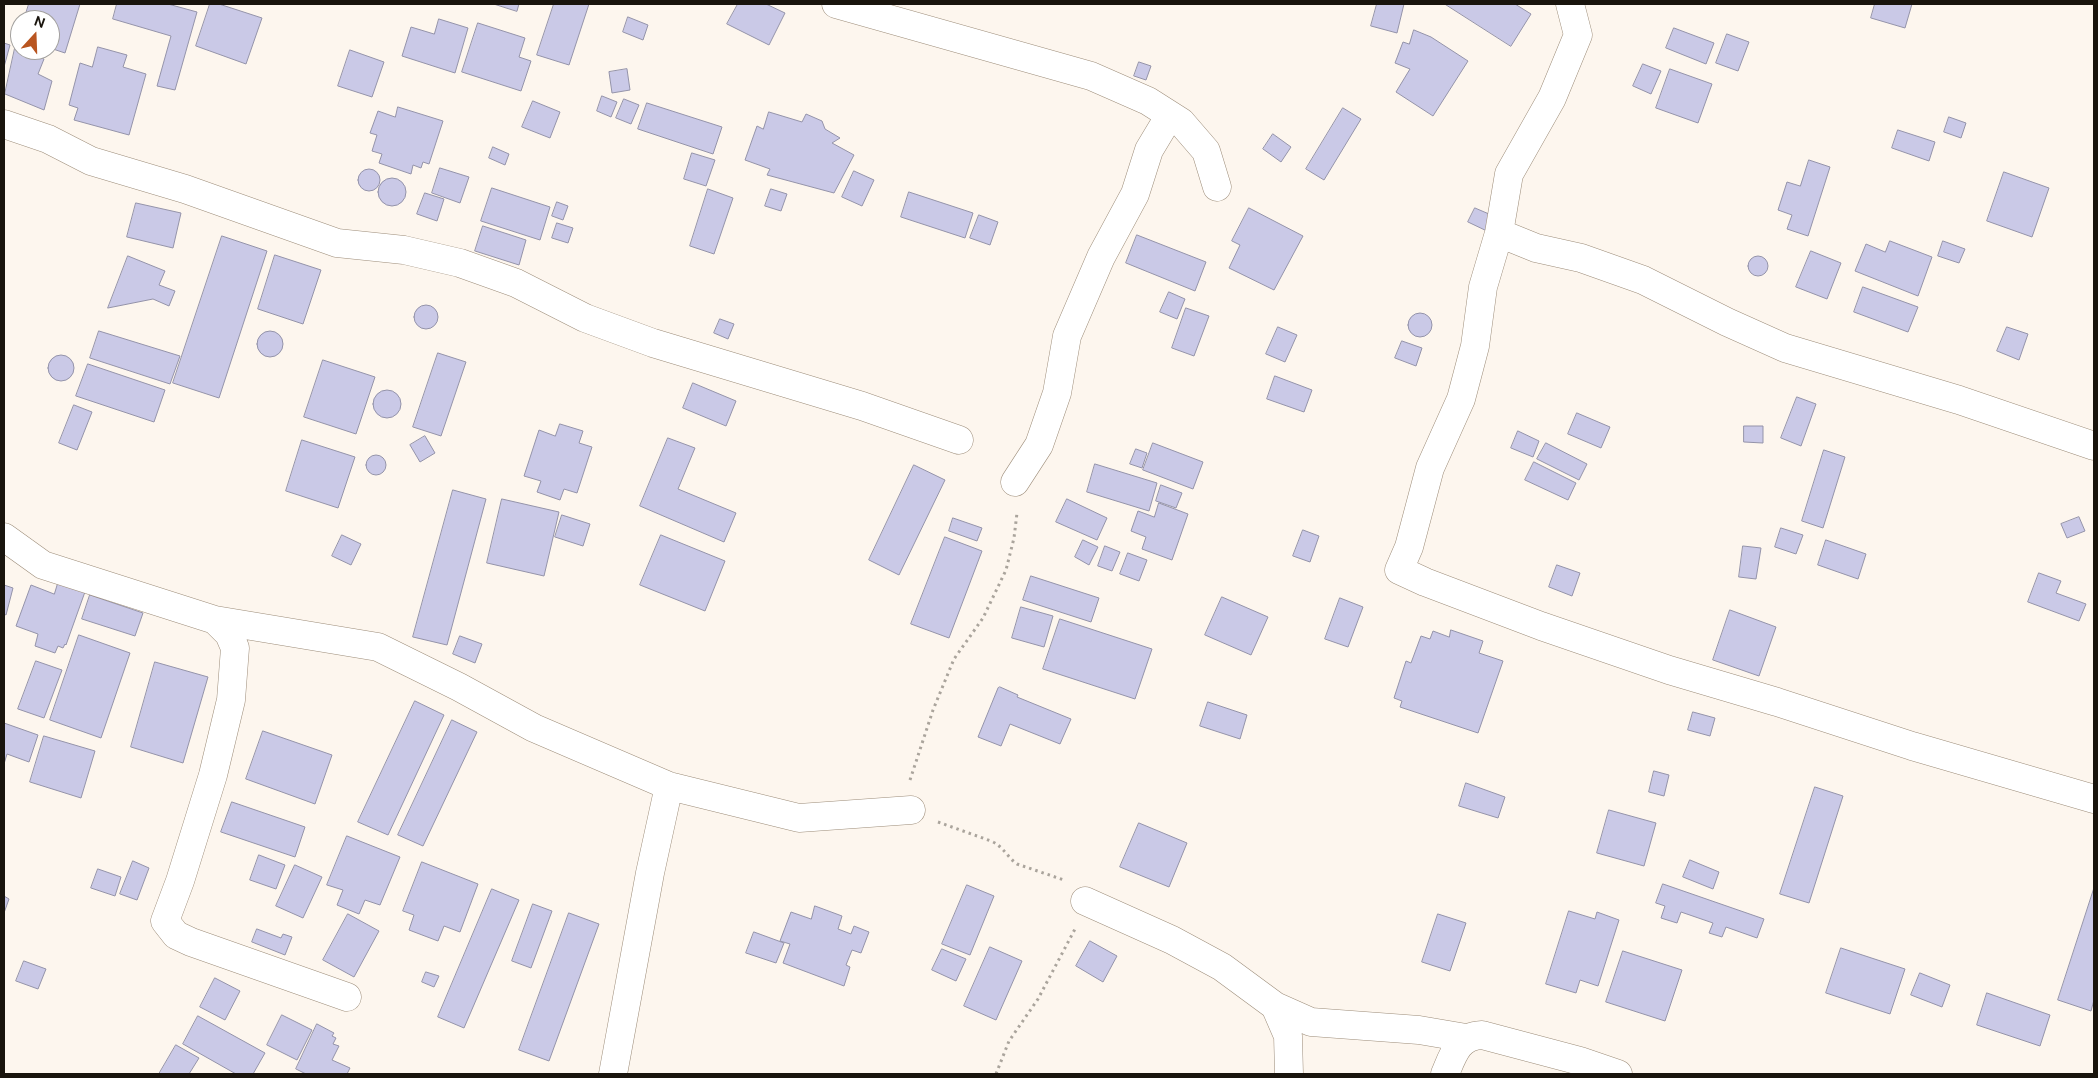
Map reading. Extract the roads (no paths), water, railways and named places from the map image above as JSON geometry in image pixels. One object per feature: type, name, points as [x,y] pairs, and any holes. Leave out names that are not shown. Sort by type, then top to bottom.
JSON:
[{"type":"street","points":[[836,4],[1091,76],[1148,100],[1182,122],[1206,150],[1217,187]]},
{"type":"street","points":[[1570,4],[1578,36],[1552,98],[1509,174],[1499,233],[1483,287],[1475,346],[1460,399],[1430,468],[1409,547],[1399,570],[1541,626],[1669,670],[1786,705],[1912,746],[2094,799]]},
{"type":"street","points":[[1015,482],[1039,445],[1057,393],[1067,336],[1101,257],[1135,194],[1150,150],[1170,115]]},
{"type":"street","points":[[4,124],[48,140],[91,161],[185,189],[337,243],[404,250],[460,262],[516,283],[585,318],[654,343],[862,406],[959,440]]},
{"type":"street","points":[[1499,233],[1536,248],[1582,258],[1643,280],[1726,322],[1785,348],[1959,400],[2094,446]]},
{"type":"street","points":[[4,536],[43,565],[215,620],[378,647],[459,687],[534,728],[669,786],[799,818],[911,810]]},
{"type":"street","points":[[215,620],[229,634],[235,648],[231,700],[213,775],[180,881],[165,921],[176,935],[191,942],[347,996]]},
{"type":"street","points":[[613,1074],[646,890],[669,786]]},
{"type":"street","points":[[1085,901],[1172,940],[1214,963],[1275,1006],[1311,1022],[1419,1030],[1466,1038],[1482,1035],[1580,1061],[1618,1074]]},
{"type":"street","points":[[1275,1006],[1288,1036],[1289,1074]]},
{"type":"street","points":[[1445,1074],[1457,1046],[1466,1038]]}]
